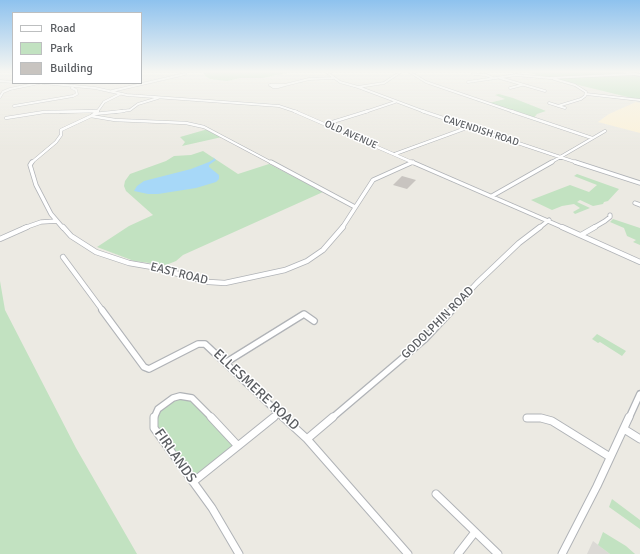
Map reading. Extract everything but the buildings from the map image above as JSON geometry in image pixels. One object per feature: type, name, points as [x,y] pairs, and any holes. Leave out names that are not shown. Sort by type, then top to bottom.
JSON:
[{"type":"street","points":[[14,106],[68,97]]},
{"type":"street","points":[[92,115],[98,111],[104,102],[114,97]]},
{"type":"street","name":"OLD AVENUE","points":[[147,97],[279,106],[291,109],[548,220],[640,262]]},
{"type":"street","name":"CAVENDISH ROAD","points":[[382,97],[640,183]]},
{"type":"street","points":[[470,97],[592,138]]},
{"type":"street","points":[[558,106],[578,100],[582,97]]},
{"type":"street","points":[[612,97],[640,100]]},
{"type":"street","points":[[92,115],[130,110],[138,104],[158,98]]},
{"type":"street","points":[[326,124],[395,102]]},
{"type":"street","points":[[549,103],[565,108]]},
{"type":"street","points":[[6,118],[44,112],[98,111]]},
{"type":"street","points":[[92,115],[115,120],[186,123],[204,127],[355,207]]},
{"type":"street","name":"EAST ROAD","points":[[92,115],[61,130],[61,135],[56,142],[31,162],[30,165],[36,185],[51,214],[76,240],[96,252],[106,256],[209,282],[225,283],[270,274],[286,270],[307,261],[319,253],[332,240],[345,224],[373,180],[413,162]]},
{"type":"street","points":[[395,154],[469,127]]},
{"type":"street","points":[[492,196],[605,131]]},
{"type":"street","points":[[635,203],[640,205]]},
{"type":"street","points":[[41,222],[51,214]]},
{"type":"street","points":[[581,235],[605,221],[610,215]]},
{"type":"street","name":"GODOLPHIN ROAD","points":[[307,439],[425,339],[477,283],[514,248],[548,220]]},
{"type":"street","points":[[0,239],[15,231],[41,222],[57,221]]},
{"type":"street","name":"ELLESMERE ROAD","points":[[64,257],[144,367],[149,369],[202,344],[209,347],[280,412],[307,439],[408,554]]},
{"type":"street","points":[[225,363],[304,314],[314,321]]},
{"type":"street","points":[[562,554],[640,394]]},
{"type":"street","name":"FIRLANDS","points":[[238,446],[192,398],[180,396],[173,398],[164,404],[155,414],[153,419],[154,428],[212,508],[239,554]]},
{"type":"street","points":[[193,482],[280,412]]},
{"type":"street","points":[[527,418],[541,418],[552,421],[610,458]]},
{"type":"street","points":[[624,429],[640,439]]},
{"type":"street","points":[[436,494],[498,554]]},
{"type":"street","points":[[458,554],[475,532]]},
{"type":"shaded area","points":[[636,102],[640,103],[640,133],[598,122],[609,114]]},
{"type":"shaded area","points":[[593,541],[610,554],[587,554]]},
{"type":"green space","points":[[500,97],[513,98],[546,111],[537,114],[533,119],[489,103],[505,99]]},
{"type":"green space","points":[[627,97],[640,97],[640,100]]},
{"type":"green space","points":[[208,129],[222,137],[182,146],[185,142],[180,137]]},
{"type":"green space","points":[[203,151],[238,174],[269,164],[323,192],[183,255],[176,261],[166,265],[134,261],[97,247],[129,226],[153,215],[126,191],[124,186],[125,181],[130,174],[166,161],[174,156],[191,155]]},
{"type":"green space","points":[[577,174],[619,189],[608,201],[604,202],[603,204],[593,206],[580,200],[577,202],[590,208],[575,214],[573,212],[580,208],[574,204],[562,206],[552,210],[531,200],[570,185],[589,192],[597,185],[574,176]]},
{"type":"green space","points":[[613,219],[640,228],[640,245],[633,242],[636,240],[627,236],[624,228],[610,222]]},
{"type":"green space","points":[[0,281],[5,310],[76,448],[137,554],[0,554]]},
{"type":"green space","points":[[597,334],[626,351],[622,356],[600,342],[598,343],[592,339]]},
{"type":"green space","points":[[187,397],[238,446],[193,482],[153,424],[164,404]]},
{"type":"green space","points":[[612,499],[640,520],[640,529],[609,507]]},
{"type":"green space","points":[[603,532],[626,546],[635,554],[610,554],[598,545]]},
{"type":"water","points":[[213,157],[216,160],[209,165],[209,167],[219,175],[219,179],[216,182],[196,188],[158,194],[148,194],[134,191],[137,186],[144,181],[191,169],[209,162],[214,159]]}]
